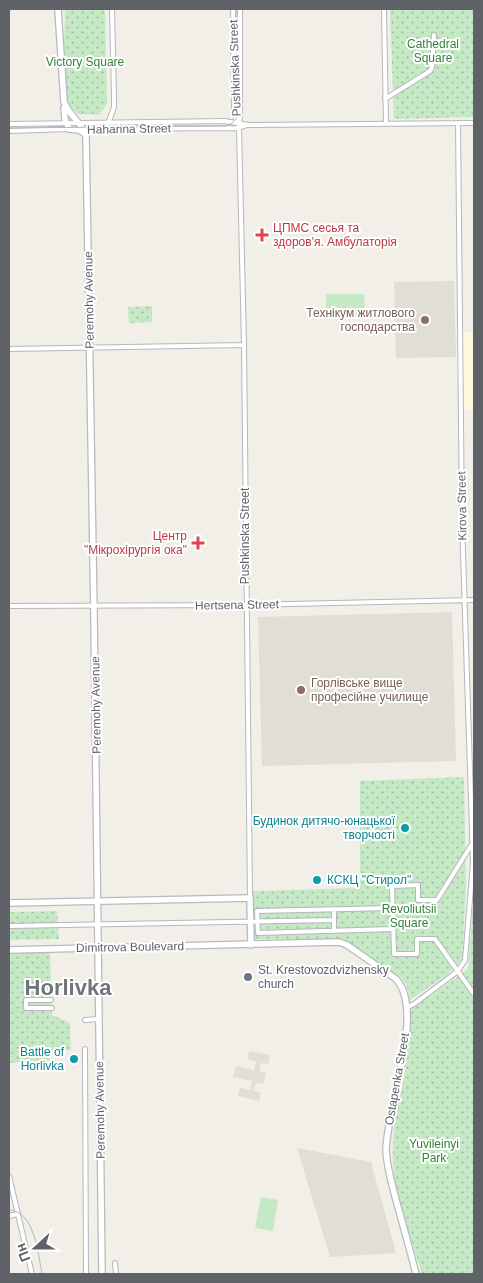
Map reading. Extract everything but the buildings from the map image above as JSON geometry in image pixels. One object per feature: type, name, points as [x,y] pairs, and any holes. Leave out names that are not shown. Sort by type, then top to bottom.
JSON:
[{"type":"main road","points":[[58,9],[64,102],[68,126]]},
{"type":"main road","name":"Peremohy Avenue","points":[[64,102],[68,112],[86,136],[102,1274]]},
{"type":"main road","name":"Haharina Street","points":[[68,126],[81,127]]},
{"type":"main road","points":[[9,903],[250,898]]},
{"type":"main road","name":"Pushkinska Street","points":[[250,898],[251,945]]},
{"type":"main road","name":"Ostapenka Street","points":[[251,945],[344,943],[396,979],[402,988],[406,1008],[405,1044],[386,1150],[388,1169],[416,1274]]},
{"type":"main road","name":"Dimitrova Boulevard","points":[[9,950],[251,945]]},
{"type":"street","points":[[106,128],[114,107],[112,9]]},
{"type":"street","name":"Pushkinska Street","points":[[233,9],[234,109],[238,124]]},
{"type":"street","name":"Pushkinska Street","points":[[240,9],[238,124],[244,345],[245,605],[250,898]]},
{"type":"street","points":[[384,9],[386,124]]},
{"type":"street","points":[[385,99],[430,71],[432,67],[434,35]]},
{"type":"street","points":[[224,121],[229,118],[234,109]]},
{"type":"street","name":"Haharina Street","points":[[81,127],[108,123],[224,121],[249,125],[474,123]]},
{"type":"street","name":"Kirova Street","points":[[458,123],[464,600],[473,863],[465,960],[458,971]]},
{"type":"street","name":"Haharina Street","points":[[9,124],[68,126]]},
{"type":"street","name":"Haharina Street","points":[[81,127],[238,124]]},
{"type":"street","name":"Haharina Street","points":[[9,130],[68,126]]},
{"type":"street","points":[[9,349],[244,345]]},
{"type":"street","name":"Hertsena Street","points":[[9,606],[245,605],[474,600]]},
{"type":"street","points":[[472,844],[437,900],[418,900],[418,885],[392,886],[394,954],[417,954],[417,939],[435,939],[474,994]]},
{"type":"street","points":[[393,908],[257,911],[258,933],[394,930]]},
{"type":"street","points":[[334,910],[334,931]]},
{"type":"street","points":[[9,926],[334,920]]},
{"type":"street","points":[[406,1008],[458,971]]},
{"type":"street","points":[[26,1004],[26,1000],[51,1000]]},
{"type":"street","points":[[18,1004],[26,1004]]},
{"type":"street","points":[[26,1004],[26,1008],[52,1008]]},
{"type":"street","points":[[85,1020],[99,1019]]},
{"type":"street","points":[[85,1050],[86,1274]]},
{"type":"street","points":[[9,1176],[32,1274]]},
{"type":"street","points":[[9,1216],[18,1214]]},
{"type":"street","points":[[115,1263],[116,1274]]},
{"type":"shaded area","name":"Технікум житлового господарства","points":[[454,281],[456,357],[396,358],[394,282]]},
{"type":"shaded area","points":[[461,332],[474,332],[474,410],[463,410]]},
{"type":"shaded area","points":[[452,612],[456,761],[262,766],[258,617]]},
{"type":"shaded area","points":[[249,1051],[270,1055],[268,1064],[261,1063],[259,1071],[266,1073],[263,1084],[256,1083],[254,1091],[261,1092],[259,1101],[238,1096],[240,1088],[250,1090],[252,1081],[233,1077],[236,1066],[254,1070],[256,1062],[247,1059]]},
{"type":"shaded area","points":[[297,1148],[371,1162],[396,1253],[330,1257]]},
{"type":"green space","name":"Victory Square","points":[[65,9],[105,9],[107,104],[99,115],[78,114],[67,104],[64,47]]},
{"type":"green space","name":"Cathedral Square","points":[[390,9],[474,9],[474,117],[394,119]]},
{"type":"green space","points":[[326,294],[364,294],[365,317],[326,318]]},
{"type":"green space","points":[[152,306],[152,322],[129,323],[128,307]]},
{"type":"green space","name":"Revoliutsii Square","points":[[464,777],[466,885],[462,960],[447,975],[410,1000],[407,987],[402,978],[342,939],[254,939],[252,891],[360,888],[360,781]]},
{"type":"green space","name":"Yuvileinyi Park","points":[[474,891],[474,1274],[422,1274],[402,1210],[395,1177],[393,1143],[395,1122],[408,1054],[411,1010],[468,969]]},
{"type":"green space","points":[[57,911],[59,939],[9,940],[9,912]]},
{"type":"green space","points":[[50,951],[52,1015],[70,1023],[71,1050],[50,1051],[49,1070],[22,1069],[21,1062],[9,1063],[9,952]]},
{"type":"green space","points":[[261,1197],[278,1200],[273,1231],[255,1228]]},
{"type":"tram line","points":[[9,128],[225,126],[230,124],[238,114],[237,9]]},
{"type":"tram line","points":[[9,1210],[18,1212],[30,1225],[37,1245],[42,1274]]},
{"type":"place","name":"ЦПМС сесья та здоров'я. Амбулаторія","points":[[262,235]]},
{"type":"place","name":"Технікум житлового господарства","points":[[425,320]]},
{"type":"place","name":"Центр \"Мікрохірургія ока\"","points":[[198,543]]},
{"type":"place","name":"Горлівське вище професійне училище","points":[[301,690]]},
{"type":"place","name":"Будинок дитячо-юнацької творчості","points":[[405,828]]},
{"type":"place","name":"КСКЦ \"Стирол\"","points":[[317,880]]},
{"type":"place","name":"St. Krestovozdvizhensky church","points":[[248,977]]},
{"type":"place","name":"Battle of Horlivka","points":[[74,1059]]},
{"type":"district","name":"Horlivka","points":[[68,987]]}]
